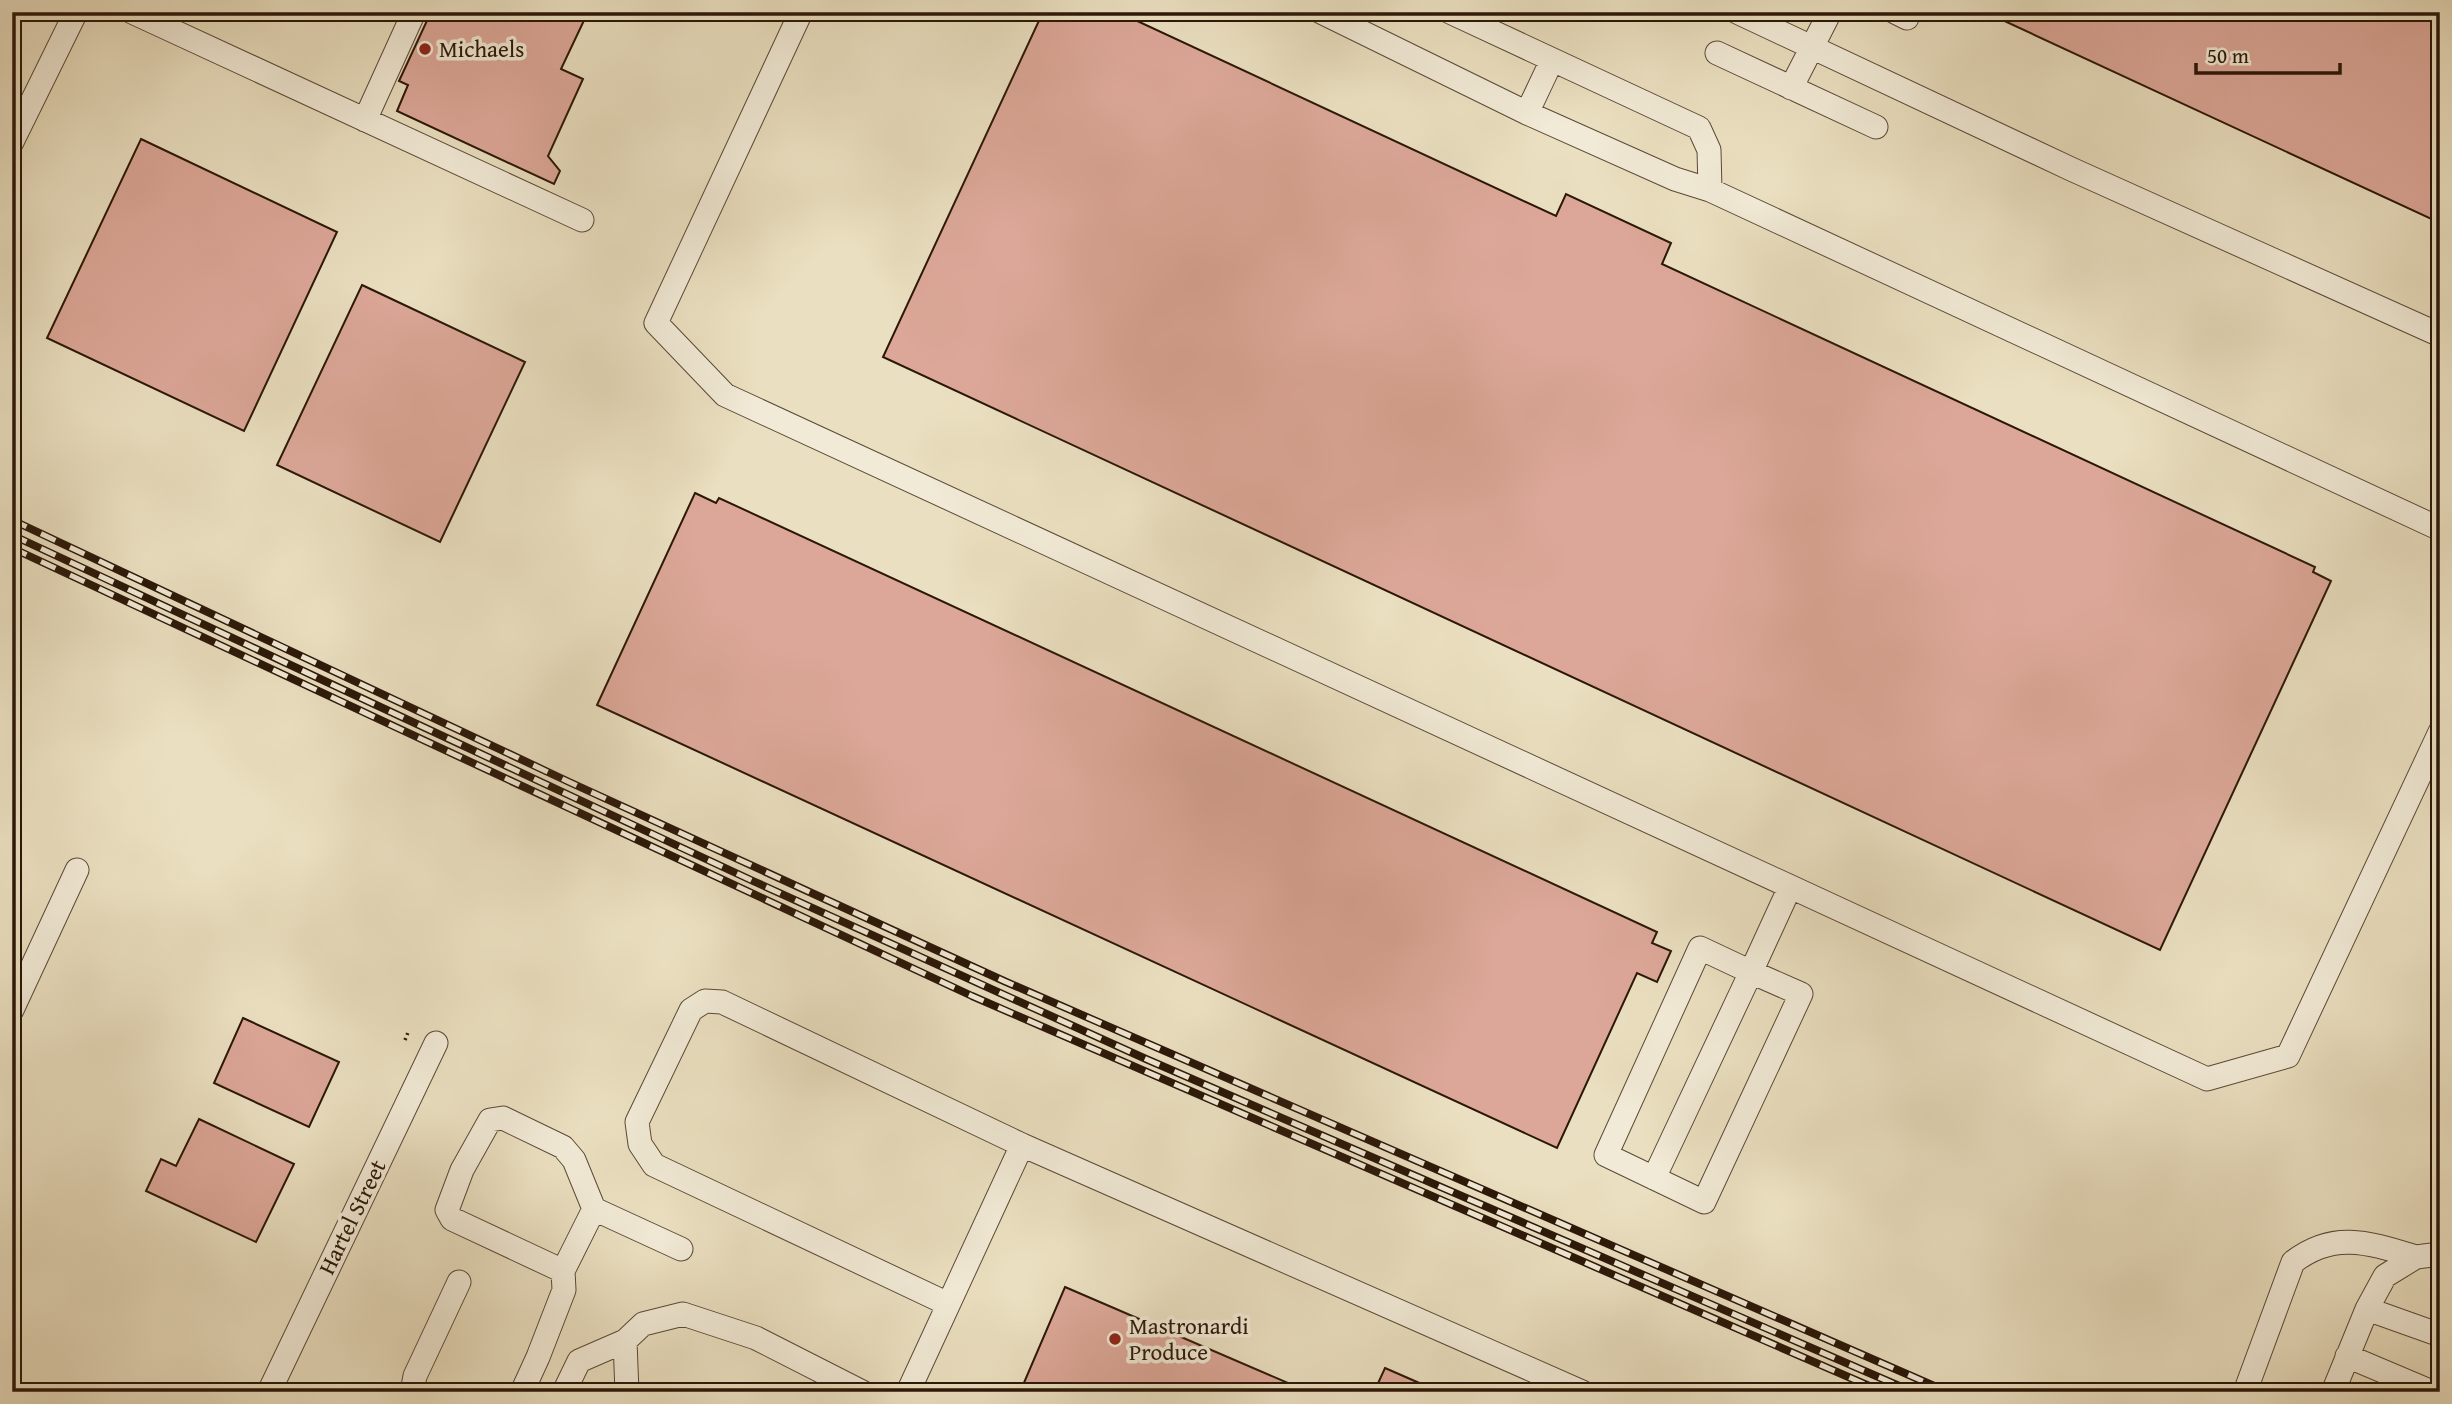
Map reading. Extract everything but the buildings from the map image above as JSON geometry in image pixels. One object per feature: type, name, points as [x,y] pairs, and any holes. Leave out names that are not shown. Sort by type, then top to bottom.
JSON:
[{"type":"street","points":[[12,142],[76,12]]},
{"type":"street","points":[[132,12],[582,220]]},
{"type":"street","points":[[365,120],[414,12]]},
{"type":"street","points":[[801,12],[656,323],[725,396],[2207,1079],[2288,1056],[2440,732]]},
{"type":"street","points":[[1321,12],[1527,113],[1675,179],[1710,190],[2440,529]]},
{"type":"street","points":[[1450,12],[1699,128],[1709,150],[1710,190]]},
{"type":"street","points":[[1737,12],[2071,169],[2437,327]]},
{"type":"street","points":[[1791,88],[1830,12]]},
{"type":"street","points":[[1717,53],[1877,127]]},
{"type":"street","points":[[1527,113],[1552,60]]},
{"type":"street","points":[[12,1010],[78,870]]},
{"type":"street","points":[[1654,1178],[1790,887]]},
{"type":"street","points":[[1700,948],[1751,972],[1801,995],[1704,1202],[1606,1155],[1700,948]]},
{"type":"street","points":[[948,1304],[654,1165],[640,1144],[637,1122],[691,1010],[705,1001],[722,1002],[1022,1144],[1582,1392]]},
{"type":"street","name":"Hartel Street","points":[[269,1392],[436,1043]]},
{"type":"street","points":[[563,1271],[452,1219],[447,1210],[463,1170],[490,1120],[503,1118],[563,1147],[574,1160],[594,1209],[681,1249]]},
{"type":"street","points":[[908,1392],[1022,1144]]},
{"type":"street","points":[[522,1392],[564,1290],[563,1271],[594,1209]]},
{"type":"street","points":[[2245,1392],[2293,1262],[2309,1250],[2334,1241],[2375,1245],[2416,1256],[2432,1255],[2440,1258]]},
{"type":"street","points":[[2333,1392],[2367,1308],[2385,1276],[2416,1256]]},
{"type":"street","points":[[412,1392],[415,1376],[458,1282]]},
{"type":"street","points":[[2367,1308],[2440,1335]]},
{"type":"street","points":[[564,1392],[579,1361],[625,1341],[643,1324],[683,1314],[756,1338],[862,1392]]},
{"type":"street","points":[[625,1341],[627,1392]]},
{"type":"street","points":[[2347,1356],[2432,1392]]},
{"type":"path","points":[[405,1040],[409,1030]]},
{"type":"railway","points":[[12,520],[567,781],[1004,981],[1948,1392]]},
{"type":"railway","points":[[12,535],[753,881],[1146,1059],[1913,1392]]},
{"type":"railway","points":[[12,548],[972,996],[1883,1392]]},
{"type":"place","name":"Michaels","points":[[425,49]]},
{"type":"place","name":"Mastronardi Produce","points":[[1115,1339]]}]
